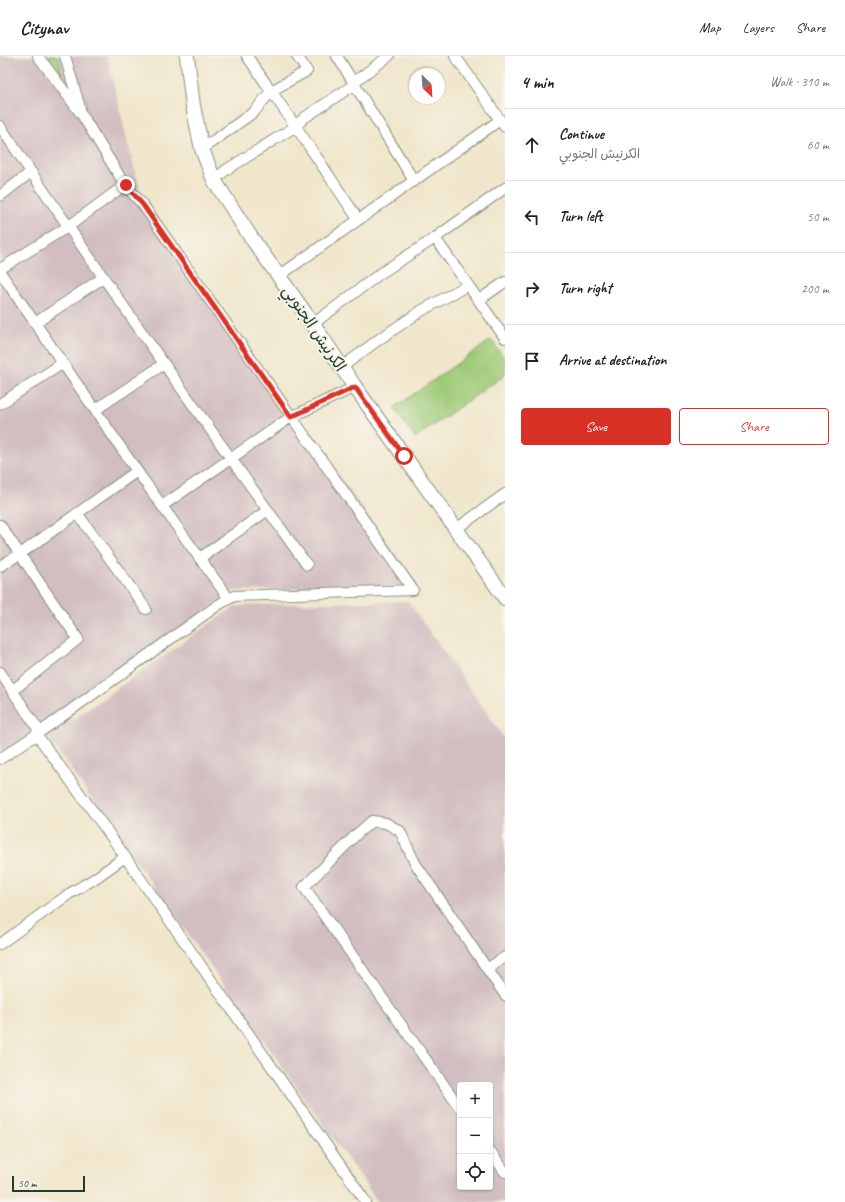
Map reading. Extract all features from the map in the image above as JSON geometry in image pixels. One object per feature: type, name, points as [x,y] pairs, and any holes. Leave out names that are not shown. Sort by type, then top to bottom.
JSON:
[{"type":"main road","name":"الكرنيش الجنوبي","points":[[187,56],[192,106],[202,149],[214,180],[250,236],[313,324],[355,387],[505,598]]},
{"type":"street","points":[[0,760],[39,734],[218,605],[234,596],[413,590],[143,205],[126,185],[82,115],[38,56]]},
{"type":"street","points":[[65,56],[82,115]]},
{"type":"street","points":[[247,56],[358,219]]},
{"type":"street","points":[[202,149],[254,112],[271,91],[307,71],[297,56]]},
{"type":"street","points":[[337,56],[414,181]]},
{"type":"street","points":[[214,180],[226,170],[296,126],[304,118],[389,56]]},
{"type":"street","points":[[279,276],[358,219],[502,123],[455,56]]},
{"type":"street","points":[[0,126],[164,364],[307,566]]},
{"type":"street","points":[[0,196],[31,172]]},
{"type":"street","points":[[0,269],[69,226],[126,185]]},
{"type":"street","points":[[313,324],[381,273],[435,238],[505,188]]},
{"type":"street","points":[[435,238],[505,338]]},
{"type":"street","points":[[0,272],[136,471],[229,599]]},
{"type":"street","points":[[35,323],[104,277]]},
{"type":"street","points":[[479,300],[505,282]]},
{"type":"street","points":[[342,367],[378,340],[421,311],[468,285]]},
{"type":"street","points":[[0,404],[63,363]]},
{"type":"street","points":[[95,410],[164,364]]},
{"type":"street","points":[[162,506],[291,417],[355,387]]},
{"type":"street","points":[[0,566],[20,554],[136,471]]},
{"type":"street","points":[[456,529],[505,494]]},
{"type":"street","points":[[200,558],[268,510]]},
{"type":"street","points":[[77,512],[146,609]]},
{"type":"street","points":[[0,525],[78,638],[12,691]]},
{"type":"street","points":[[0,672],[39,734],[366,1202]]},
{"type":"street","points":[[457,1104],[304,887],[372,821],[386,823],[400,831],[415,863],[505,995]]},
{"type":"street","points":[[0,944],[69,894],[125,857]]},
{"type":"street","points":[[487,968],[505,957]]},
{"type":"street","points":[[492,1154],[505,1172]]},
{"type":"shaded area","points":[[0,56],[107,56],[143,205],[418,585],[233,591],[0,759]]},
{"type":"shaded area","points":[[408,601],[505,739],[505,1202],[378,1202],[48,737],[235,607],[248,605]]},
{"type":"green space","points":[[46,56],[58,56],[63,81]]},
{"type":"green space","points":[[491,340],[505,359],[505,375],[415,438],[394,408]]},
{"type":"route","points":[[126,185],[143,205],[291,417],[355,387],[404,456]]}]
